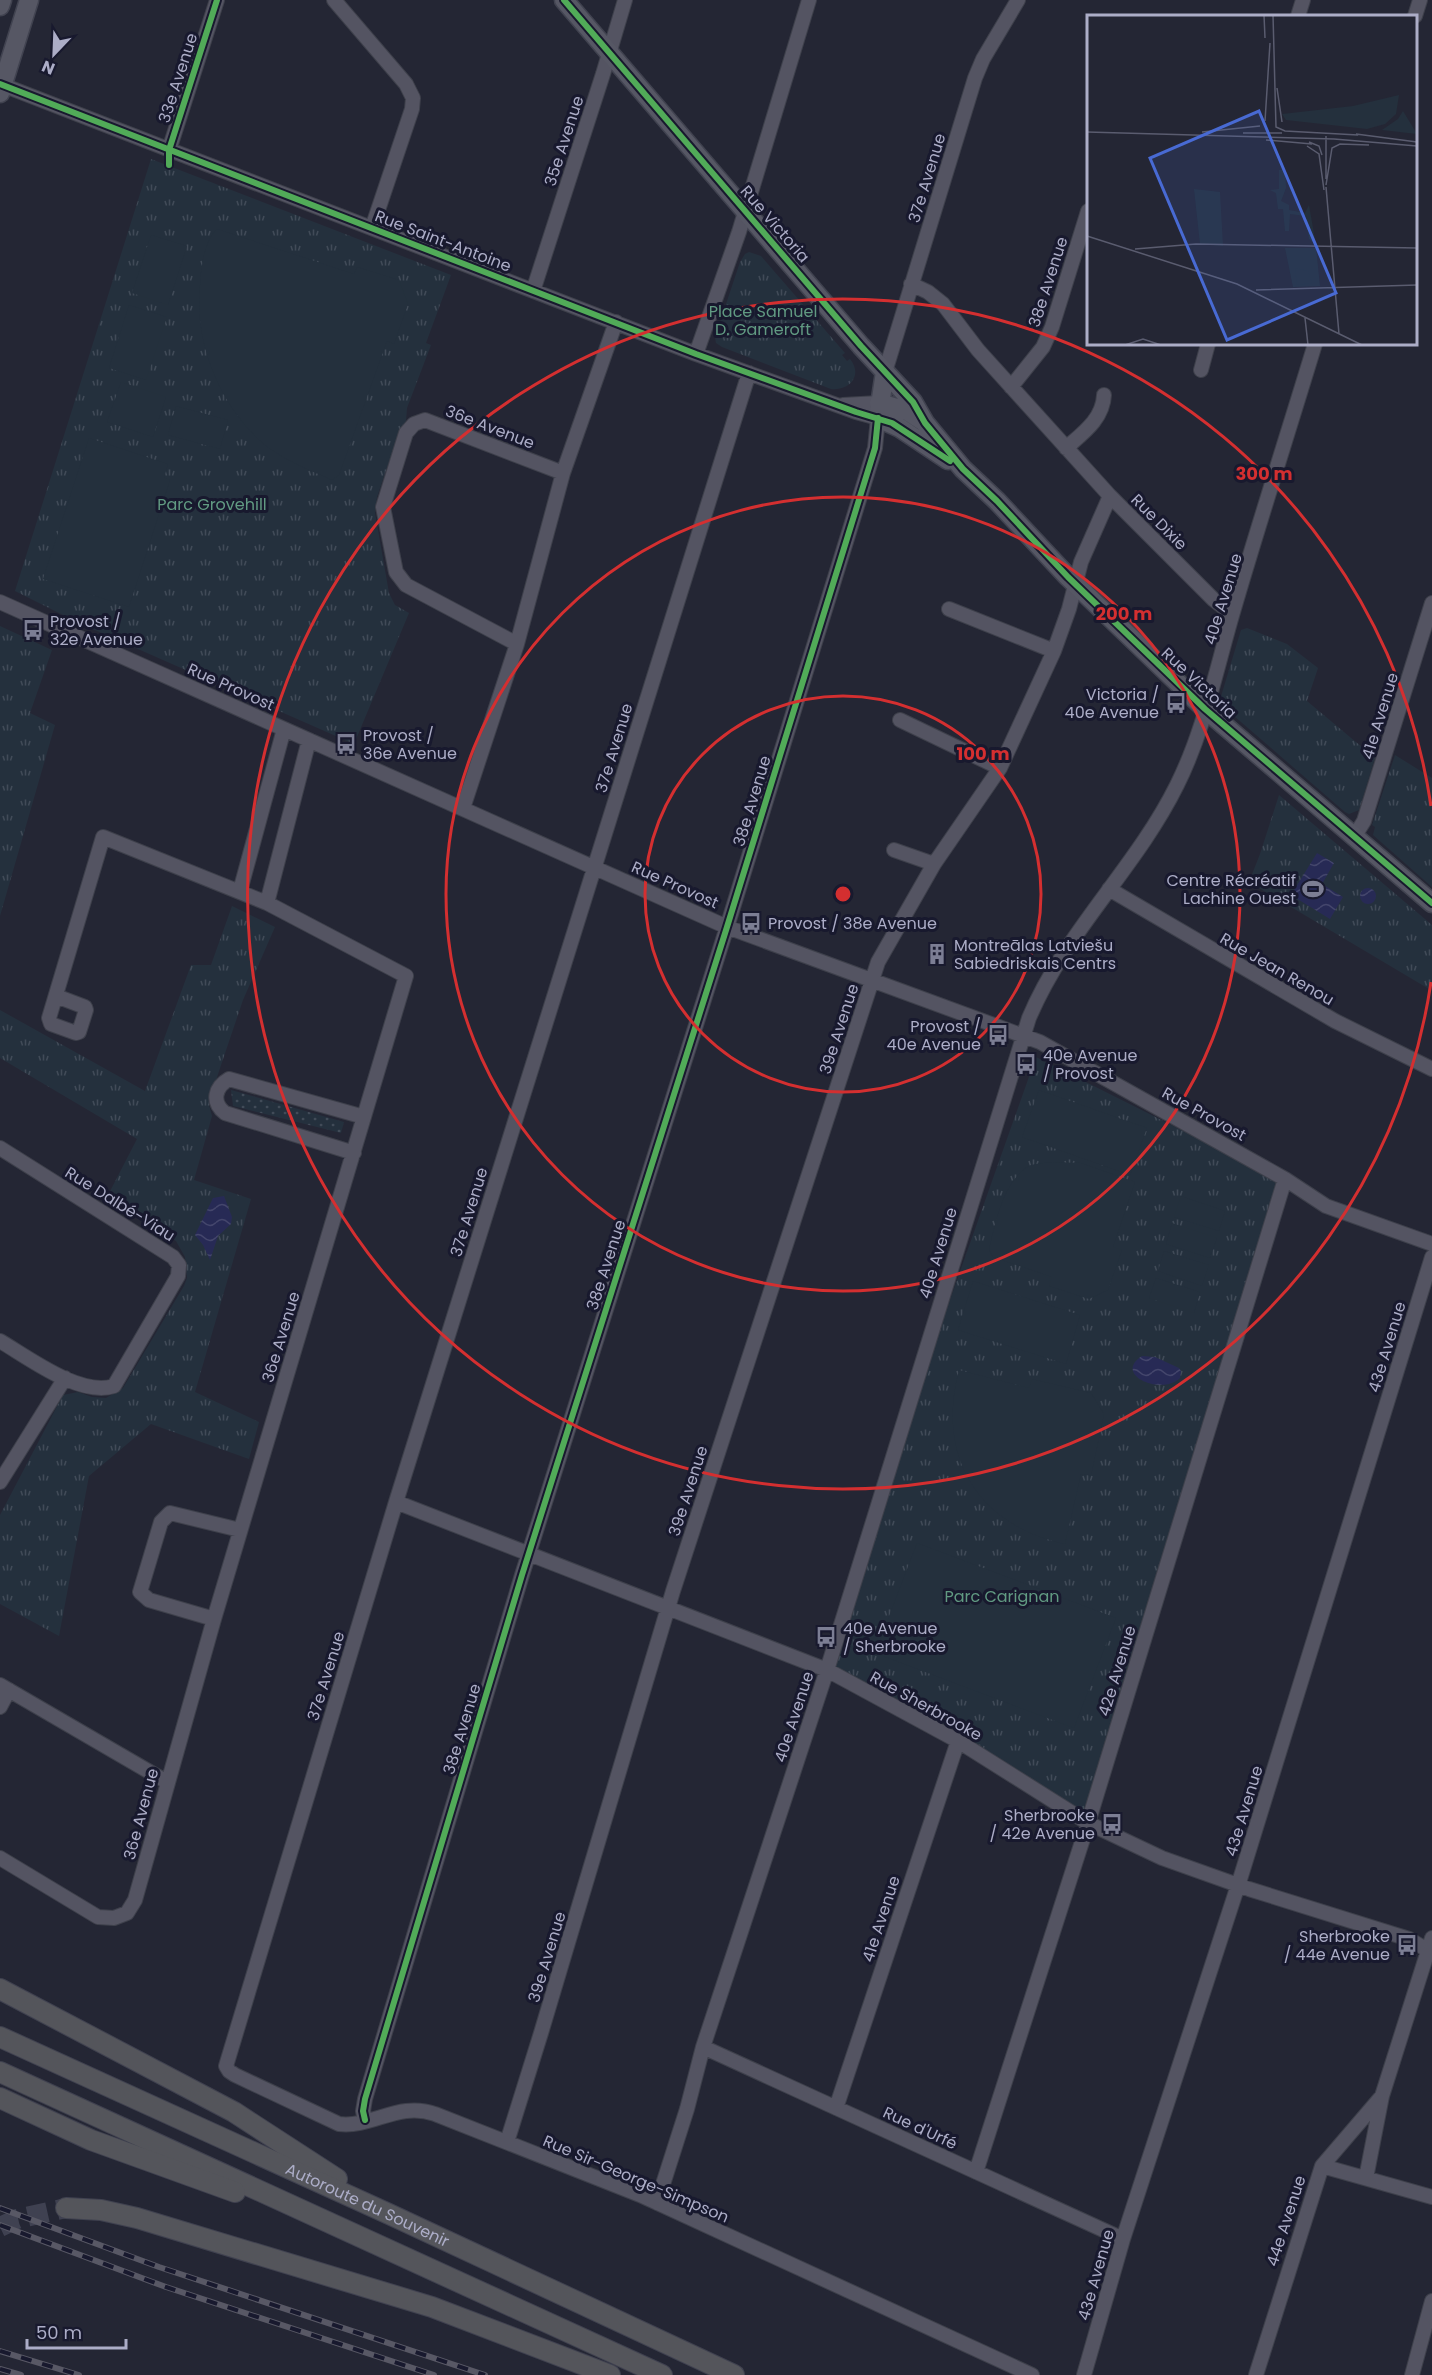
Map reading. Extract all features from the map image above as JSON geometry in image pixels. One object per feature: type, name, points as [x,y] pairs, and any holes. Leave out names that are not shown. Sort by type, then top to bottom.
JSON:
[{"type":"highway","points":[[0,1989],[234,2112],[389,2214]]},
{"type":"highway","name":"Autoroute du Souvenir","points":[[0,2037],[389,2214],[734,2375]]},
{"type":"highway","name":"Autoroute du Souvenir","points":[[0,2072],[662,2375]]},
{"type":"highway","points":[[0,2098],[91,2140],[365,2238]]},
{"type":"highway","points":[[66,2208],[100,2210],[137,2218],[432,2307],[610,2375]]},
{"type":"main road","points":[[0,6],[2,0]]},
{"type":"main road","points":[[1,87],[29,0]]},
{"type":"main road","name":"Rue Victoria","points":[[564,0],[912,402],[925,423],[963,469],[997,501],[1076,584],[1205,709],[1432,903]]},
{"type":"main road","points":[[885,372],[879,410],[907,411],[925,423]]},
{"type":"main road","name":"Rue Victoria","points":[[879,410],[900,428],[963,469]]},
{"type":"street","name":"33e Avenue","points":[[169,150],[218,0]]},
{"type":"street","points":[[334,0],[406,84],[413,98],[412,109],[372,228]]},
{"type":"street","name":"35e Avenue","points":[[533,291],[625,0]]},
{"type":"street","points":[[696,354],[745,210],[809,0]]},
{"type":"street","name":"37e Avenue","points":[[885,372],[975,78],[983,59],[1018,0]]},
{"type":"street","points":[[1298,15],[1303,0]]},
{"type":"street","points":[[1415,15],[1420,0]]},
{"type":"street","name":"Rue Saint-Antoine","points":[[1,87],[696,354],[838,406],[879,410]]},
{"type":"street","name":"38e Avenue","points":[[1011,387],[1043,347],[1052,327],[1087,217]]},
{"type":"street","name":"Rue Dixie","points":[[911,284],[928,292],[943,304],[978,350],[1110,496],[1214,600],[1232,614]]},
{"type":"street","points":[[464,808],[517,644],[563,473],[616,322]]},
{"type":"street","points":[[1201,370],[1208,345]]},
{"type":"street","name":"40e Avenue","points":[[657,2203],[687,2109],[703,2047],[826,1670],[1023,1035],[1036,1000],[1051,971],[1168,803],[1198,735],[1232,614],[1315,345]]},
{"type":"street","name":"37e Avenue","points":[[226,2062],[396,1502],[749,373]]},
{"type":"street","points":[[1066,448],[1098,417],[1104,407],[1104,395]]},
{"type":"street","name":"38e Avenue","points":[[365,2120],[363,2111],[369,2087],[529,1555],[875,448],[879,410]]},
{"type":"street","name":"36e Avenue","points":[[517,644],[406,585],[396,572],[383,507],[406,433],[414,424],[425,420],[563,473]]},
{"type":"street","name":"39e Avenue","points":[[507,2142],[542,2033],[668,1608],[878,962],[934,864],[1000,768],[1054,651],[1081,562],[1110,496]]},
{"type":"street","name":"Rue Provost","points":[[0,602],[727,927],[1023,1035],[1054,1049],[1285,1179],[1326,1206],[1432,1244]]},
{"type":"street","name":"41e Avenue","points":[[1354,837],[1364,821],[1432,603]]},
{"type":"street","points":[[949,609],[1054,651]]},
{"type":"street","points":[[900,720],[1000,768]]},
{"type":"street","points":[[240,891],[284,729]]},
{"type":"street","points":[[267,903],[309,740]]},
{"type":"street","name":"36e Avenue","points":[[0,1858],[98,1917],[114,1918],[127,1913],[135,1900],[214,1618],[406,976],[267,903],[103,837],[56,996]]},
{"type":"street","points":[[894,850],[934,864]]},
{"type":"street","name":"Rue Jean Renou","points":[[1109,889],[1335,1021],[1432,1069]]},
{"type":"street","points":[[354,1153],[225,1113],[218,1107],[215,1097],[220,1084],[230,1079],[364,1117]]},
{"type":"street","name":"Rue Dalbé-Viau","points":[[0,1148],[173,1257],[178,1265],[178,1276],[114,1386],[102,1390],[65,1378],[0,1341]]},
{"type":"street","name":"42e Avenue","points":[[976,2172],[1088,1823],[1285,1179]]},
{"type":"street","name":"43e Avenue","points":[[1084,2375],[1123,2239],[1239,1885],[1432,1257]]},
{"type":"street","points":[[0,1482],[65,1378]]},
{"type":"street","name":"Rue Sherbrooke","points":[[396,1502],[826,1670],[958,1741],[1088,1823],[1162,1858],[1431,1947]]},
{"type":"street","points":[[214,1618],[149,1600],[140,1592],[161,1522],[170,1513],[240,1530]]},
{"type":"street","points":[[0,1707],[5,1687],[167,1782]]},
{"type":"street","name":"41e Avenue","points":[[836,2108],[958,1741]]},
{"type":"street","name":"44e Avenue","points":[[1366,2178],[1382,2096],[1431,1947]]},
{"type":"street","name":"Rue d'Urfé","points":[[703,2047],[1123,2239]]},
{"type":"street","name":"Rue Sir-George-Simpson","points":[[226,2062],[226,2068],[231,2073],[331,2122],[349,2125],[403,2110],[426,2111],[507,2142],[657,2203],[1032,2375]]},
{"type":"street","name":"44e Avenue","points":[[1256,2375],[1322,2166],[1382,2096]]},
{"type":"street","points":[[1322,2166],[1432,2197]]},
{"type":"street","points":[[1413,2375],[1432,2301]]},
{"type":"green space","name":"Parc Grovehill","points":[[151,159],[451,275],[426,343],[431,345],[407,408],[406,421],[399,432],[377,497],[375,513],[389,593],[395,605],[409,613],[354,744],[79,623],[15,591]]},
{"type":"green space","points":[[217,229],[354,274],[357,267],[399,280],[408,304],[394,344],[387,341],[339,475],[332,480],[284,458],[259,440],[244,424],[221,389],[205,348],[199,306],[204,255],[209,240]]},
{"type":"green space","points":[[151,235],[187,246],[168,305],[132,293]]},
{"type":"green space","name":"Place Samuel D. Gameroft","points":[[749,252],[761,256],[845,353],[842,355],[847,361],[850,359],[854,365],[855,376],[849,385],[831,389],[716,343],[715,337],[740,262]]},
{"type":"green space","points":[[129,305],[167,317],[146,380],[109,368]]},
{"type":"green space","points":[[121,382],[166,397],[153,437],[107,422]]},
{"type":"green space","points":[[176,406],[228,420],[220,449],[168,435]]},
{"type":"green space","points":[[89,438],[168,464],[164,478],[170,480],[129,607],[43,579]]},
{"type":"green space","points":[[0,626],[52,650],[30,713],[55,725],[0,916]]},
{"type":"green space","points":[[1247,628],[1287,644],[1318,668],[1307,701],[1375,758],[1359,810],[1349,814],[1345,812],[1219,703],[1241,630]]},
{"type":"green space","points":[[1395,755],[1432,778],[1432,887],[1373,835],[1375,827],[1372,825]]},
{"type":"green space","points":[[1279,795],[1432,925],[1432,982],[1429,989],[1249,882]]},
{"type":"green space","points":[[232,906],[275,927],[243,1000],[218,1074],[209,1105],[212,1116],[194,1180],[251,1199],[195,1392],[259,1422],[249,1459],[151,1424],[89,1476],[59,1636],[0,1604],[0,1515],[63,1395],[78,1392],[92,1397],[106,1398],[123,1388],[187,1278],[185,1257],[176,1241],[106,1199],[137,1139],[0,1058],[0,1010],[145,1091],[191,965],[211,965]]},
{"type":"green space","name":"Parc Carignan","points":[[1036,1057],[1283,1181],[1088,1820],[821,1664]]},
{"type":"green space","points":[[231,1090],[344,1122],[341,1133],[233,1106]]},
{"type":"green space","points":[[1039,1090],[1147,1128],[1130,1175],[1022,1137]]},
{"type":"green space","points":[[1052,1162],[1081,1163],[1135,1182],[1113,1247],[1122,1250],[1108,1290],[1089,1299],[1049,1286],[1052,1277],[993,1257],[989,1250],[1006,1192],[1013,1182],[1029,1166]]},
{"type":"green space","points":[[1181,1196],[1225,1211],[1219,1231],[1174,1217]]},
{"type":"green space","points":[[1172,1223],[1217,1238],[1210,1258],[1166,1244]]},
{"type":"green space","points":[[1164,1251],[1209,1265],[1202,1286],[1158,1271]]},
{"type":"green space","points":[[1156,1278],[1200,1292],[1194,1313],[1149,1298]]},
{"type":"green space","points":[[973,1281],[1080,1315],[1066,1364],[958,1330]]},
{"type":"green space","points":[[959,1370],[1029,1388],[1032,1379],[1091,1393],[1104,1414],[1091,1476],[1081,1474],[1065,1544],[1034,1535],[1008,1521],[987,1503],[970,1482],[959,1458],[953,1431],[953,1401]]},
{"type":"green space","points":[[917,1543],[1116,1618],[1074,1728],[875,1653]]},
{"type":"water","name":"Centre Récréatif Lachine Ouest","points":[[1317,853],[1334,863],[1322,884],[1343,897],[1330,919],[1291,895]]},
{"type":"water","points":[[1368,888],[1374,890],[1376,896],[1374,902],[1368,904],[1362,902],[1360,896],[1362,890]]},
{"type":"water","points":[[224,1196],[232,1217],[231,1224],[218,1236],[210,1260],[195,1235],[213,1198]]},
{"type":"water","points":[[1142,1356],[1155,1357],[1179,1368],[1180,1378],[1162,1385],[1143,1381],[1136,1376],[1133,1370],[1134,1363]]},
{"type":"tunnel","points":[[0,2227],[17,2219],[66,2208]]},
{"type":"railway","points":[[0,2208],[159,2267],[485,2375]]},
{"type":"railway","points":[[0,2225],[166,2287],[434,2375]]},
{"type":"railway","points":[[0,2351],[79,2375]]},
{"type":"railway","points":[[0,2369],[21,2375]]},
{"type":"cycle path","points":[[169,165],[169,150],[217,0]]},
{"type":"cycle path","points":[[564,0],[861,346],[913,402],[925,423],[963,469],[997,501],[1068,577],[1205,709],[1432,903]]},
{"type":"cycle path","points":[[0,84],[696,354],[892,423],[950,461]]},
{"type":"cycle path","points":[[365,2120],[363,2111],[365,2099],[522,1575],[727,927],[875,448],[878,418]]},
{"type":"place","name":"Provost / 32e Avenue","points":[[33,630]]},
{"type":"place","name":"Victoria / 40e Avenue","points":[[1176,703]]},
{"type":"place","name":"Provost / 36e Avenue","points":[[346,744]]},
{"type":"place","name":"Centre Récréatif Lachine Ouest","points":[[1313,889]]},
{"type":"place","name":"Provost / 38e Avenue","points":[[751,923]]},
{"type":"place","name":"Montreālas Latviešu Sabiedriskais Centrs","points":[[937,954]]},
{"type":"place","name":"Provost / 40e Avenue","points":[[998,1035]]},
{"type":"place","name":"40e Avenue / Provost","points":[[1026,1064]]},
{"type":"place","name":"40e Avenue / Sherbrooke","points":[[826,1637]]},
{"type":"place","name":"Sherbrooke / 42e Avenue","points":[[1112,1824]]},
{"type":"place","name":"Sherbrooke / 44e Avenue","points":[[1407,1945]]}]
